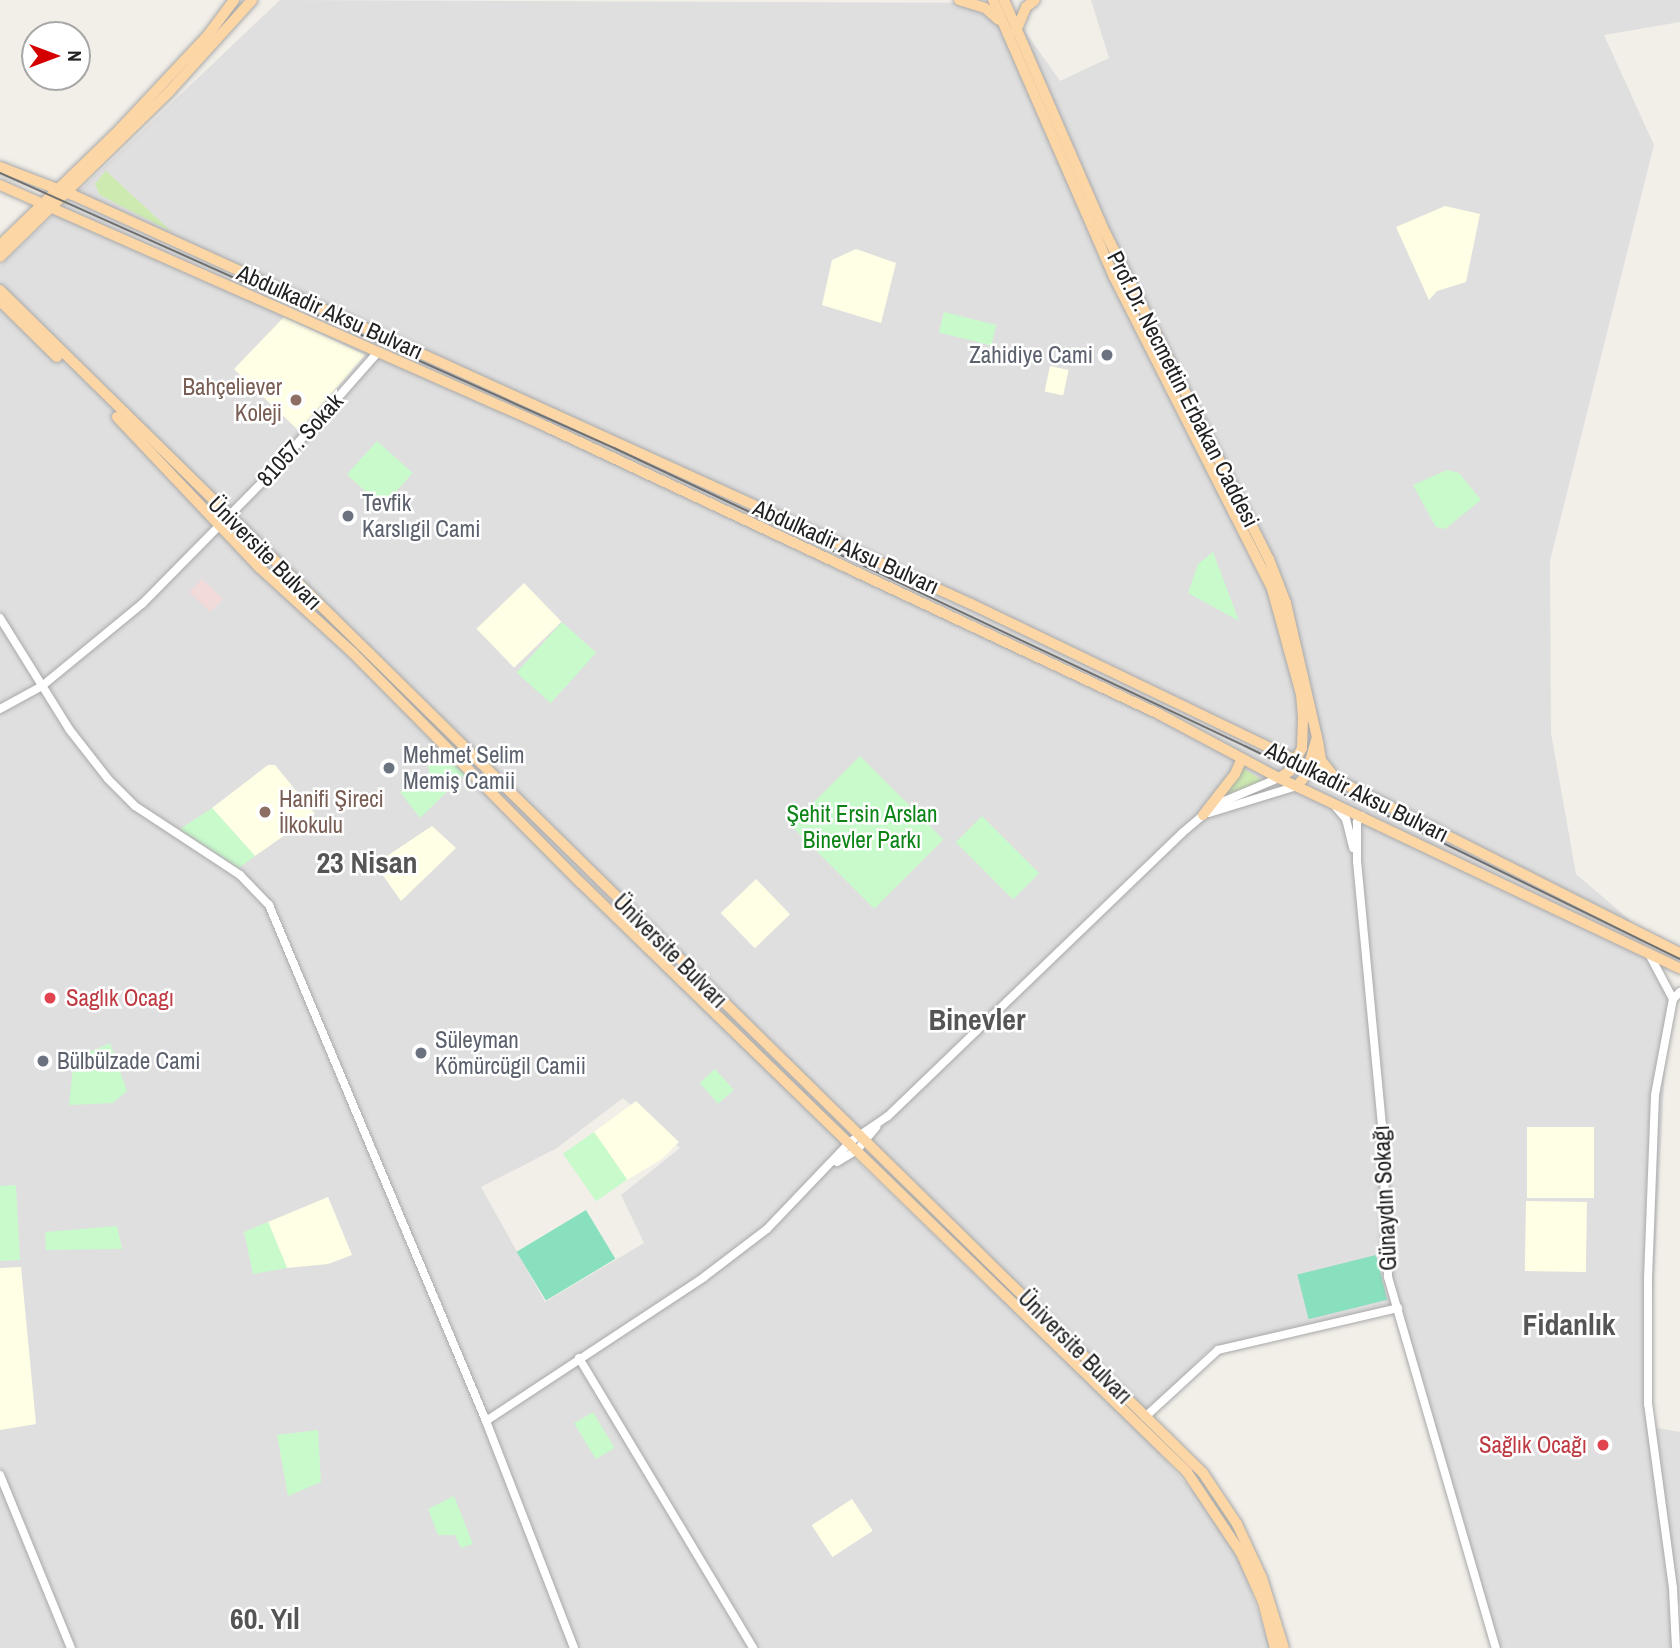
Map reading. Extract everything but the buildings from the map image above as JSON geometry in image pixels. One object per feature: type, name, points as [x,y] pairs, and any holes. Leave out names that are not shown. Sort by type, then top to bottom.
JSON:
[{"type":"main road","points":[[0,245],[177,69],[234,0]]},
{"type":"main road","points":[[0,257],[57,206],[169,92],[252,0]]},
{"type":"main road","points":[[960,0],[985,8],[1011,30],[1026,7],[1035,0]]},
{"type":"main road","name":"Prof.Dr. Necmettin Erbakan Caddesi","points":[[993,0],[1011,30],[1044,105],[1114,277],[1272,589],[1301,694],[1302,748],[1296,761]]},
{"type":"main road","name":"Prof.Dr. Necmettin Erbakan Caddesi","points":[[1004,0],[1011,30]]},
{"type":"main road","name":"Prof.Dr. Necmettin Erbakan Caddesi","points":[[1044,105],[1269,559],[1296,637],[1317,737],[1309,767],[1298,785]]},
{"type":"main road","name":"Abdulkadir Aksu Bulvarı","points":[[0,167],[57,188],[971,604],[1343,783],[1680,953]]},
{"type":"main road","points":[[0,184],[57,206],[377,353],[552,429],[1159,714],[1279,778],[1365,815],[1680,968]]},
{"type":"main road","name":"Üniversite Bulvarı","points":[[0,290],[1187,1472],[1241,1553],[1263,1602],[1275,1648]]},
{"type":"main road","name":"Üniversite Bulvarı","points":[[0,301],[221,525],[760,1056],[857,1142],[1203,1473],[1237,1524],[1262,1578],[1284,1648]]},
{"type":"main road","points":[[1317,737],[1325,767],[1343,783]]},
{"type":"main road","points":[[1203,815],[1210,800],[1236,774],[1242,758]]},
{"type":"main road","points":[[1279,778],[1296,761]]},
{"type":"main road","points":[[1665,946],[1680,943]]},
{"type":"street","name":"81057. Sokak","points":[[0,709],[42,686],[143,603],[221,525],[377,353]]},
{"type":"street","points":[[0,618],[69,729],[135,806],[240,875],[269,905],[365,1142],[486,1421],[574,1648]]},
{"type":"street","points":[[486,1421],[735,1255],[1203,815],[1279,778]]},
{"type":"street","points":[[1203,815],[1298,785]]},
{"type":"street","points":[[1321,796],[1346,819],[1357,861]]},
{"type":"street","points":[[1357,861],[1357,821],[1365,815]]},
{"type":"street","name":"Günaydın Sokağı","points":[[1357,861],[1381,1118],[1388,1277],[1496,1648]]},
{"type":"street","points":[[1649,954],[1674,999]]},
{"type":"street","points":[[1676,1648],[1674,1588],[1648,1404],[1653,1121],[1660,1059],[1674,999],[1680,992]]},
{"type":"street","points":[[1145,1417],[1218,1350],[1398,1308]]},
{"type":"street","points":[[579,1358],[753,1648]]},
{"type":"street","points":[[0,1475],[71,1648]]},
{"type":"shaded area","points":[[280,0],[1005,3],[1060,81],[1109,58],[1091,0],[1680,0],[1680,22],[1604,35],[1654,145],[1550,561],[1551,733],[1576,874],[1631,921],[1669,992],[1646,1426],[1680,1432],[1680,1603],[1675,1605],[1672,1648],[1492,1648],[1398,1308],[1212,1347],[1143,1417],[1053,1318],[861,1140],[847,1152],[1135,1426],[1233,1536],[1270,1648],[0,1648],[0,266]],"holes":[[[623,1098],[680,1148],[621,1195],[644,1243],[545,1302],[481,1187],[557,1148]]]},
{"type":"shaded area","points":[[1445,206],[1480,214],[1466,282],[1437,291],[1429,300],[1396,227]]},
{"type":"shaded area","points":[[856,249],[896,263],[881,323],[822,305],[832,260]]},
{"type":"shaded area","name":"Bahçeliever Koleji","points":[[284,317],[365,355],[299,431],[234,369]]},
{"type":"shaded area","points":[[1050,366],[1069,370],[1063,395],[1045,391]]},
{"type":"shaded area","points":[[202,579],[223,599],[210,612],[189,592]]},
{"type":"shaded area","points":[[524,583],[562,622],[514,668],[477,629]]},
{"type":"shaded area","name":"Hanifi Şireci İlkokulu","points":[[268,765],[275,765],[315,814],[255,856],[212,808]]},
{"type":"shaded area","points":[[432,826],[456,848],[401,901],[375,864]]},
{"type":"shaded area","points":[[756,879],[790,914],[755,948],[721,913]]},
{"type":"shaded area","points":[[636,1101],[679,1142],[662,1159],[627,1180],[594,1132]]},
{"type":"shaded area","points":[[1527,1127],[1594,1127],[1594,1198],[1527,1198]]},
{"type":"shaded area","points":[[328,1197],[352,1255],[328,1264],[287,1268],[268,1222]]},
{"type":"shaded area","points":[[1526,1201],[1587,1202],[1586,1272],[1525,1271]]},
{"type":"shaded area","points":[[21,1267],[36,1424],[0,1430],[0,1268]]},
{"type":"shaded area","points":[[852,1499],[873,1531],[832,1557],[812,1525]]},
{"type":"green space","points":[[106,170],[172,232],[100,195],[95,184]]},
{"type":"green space","points":[[944,312],[996,325],[991,345],[939,332]]},
{"type":"green space","points":[[377,441],[413,473],[383,507],[347,474]]},
{"type":"green space","points":[[1447,470],[1459,473],[1481,500],[1445,529],[1436,527],[1413,485]]},
{"type":"green space","points":[[1213,552],[1239,621],[1188,593],[1198,564]]},
{"type":"green space","points":[[562,622],[596,653],[551,703],[516,673]]},
{"type":"green space","points":[[442,753],[465,774],[420,818],[400,792],[430,775],[428,766]]},
{"type":"green space","name":"Şehit Ersin Arslan Binevler Parkı","points":[[860,756],[943,839],[874,909],[791,825]]},
{"type":"green space","points":[[1243,768],[1263,781],[1222,800],[1225,790]]},
{"type":"green space","points":[[212,808],[255,856],[239,868],[180,829]]},
{"type":"green space","points":[[982,816],[1039,873],[1013,899],[956,842]]},
{"type":"green space","points":[[110,1043],[127,1091],[113,1103],[69,1105],[74,1059]]},
{"type":"green space","points":[[715,1069],[734,1090],[718,1104],[699,1083]]},
{"type":"green space","points":[[594,1132],[627,1180],[596,1201],[563,1154]]},
{"type":"green space","points":[[16,1185],[20,1260],[0,1261],[0,1186]]},
{"type":"green space","points":[[586,1210],[615,1259],[546,1301],[517,1252]]},
{"type":"green space","points":[[268,1222],[287,1268],[253,1274],[244,1232]]},
{"type":"green space","points":[[117,1226],[122,1249],[46,1250],[45,1232]]},
{"type":"green space","points":[[1376,1255],[1387,1300],[1309,1319],[1297,1275]]},
{"type":"green space","points":[[593,1412],[615,1448],[596,1459],[574,1423]]},
{"type":"green space","points":[[318,1430],[321,1482],[288,1496],[277,1435]]},
{"type":"green space","points":[[454,1496],[473,1544],[461,1548],[455,1535],[438,1535],[428,1509]]},
{"type":"tram line","points":[[0,173],[614,448],[1245,746],[1680,959]]},
{"type":"place","name":"Zahidiye Cami","points":[[1107,355]]},
{"type":"place","name":"Bahçeliever Koleji","points":[[296,400]]},
{"type":"place","name":"Tevfik Karslıgil Cami","points":[[348,516]]},
{"type":"place","name":"Mehmet Selim Memiş Camii","points":[[389,768]]},
{"type":"place","name":"Hanifi Şireci İlkokulu","points":[[265,812]]},
{"type":"place","name":"Saglık Ocagı","points":[[50,998]]},
{"type":"place","name":"Süleyman Kömürcügil Camii","points":[[421,1053]]},
{"type":"place","name":"Bülbülzade Cami","points":[[43,1061]]},
{"type":"place","name":"Sağlık Ocağı","points":[[1603,1445]]},
{"type":"district","name":"23 Nisan","points":[[367,862]]},
{"type":"district","name":"Binevler","points":[[977,1019]]},
{"type":"district","name":"Fidanlık","points":[[1569,1324]]},
{"type":"district","name":"60. Yıl","points":[[265,1618]]}]
